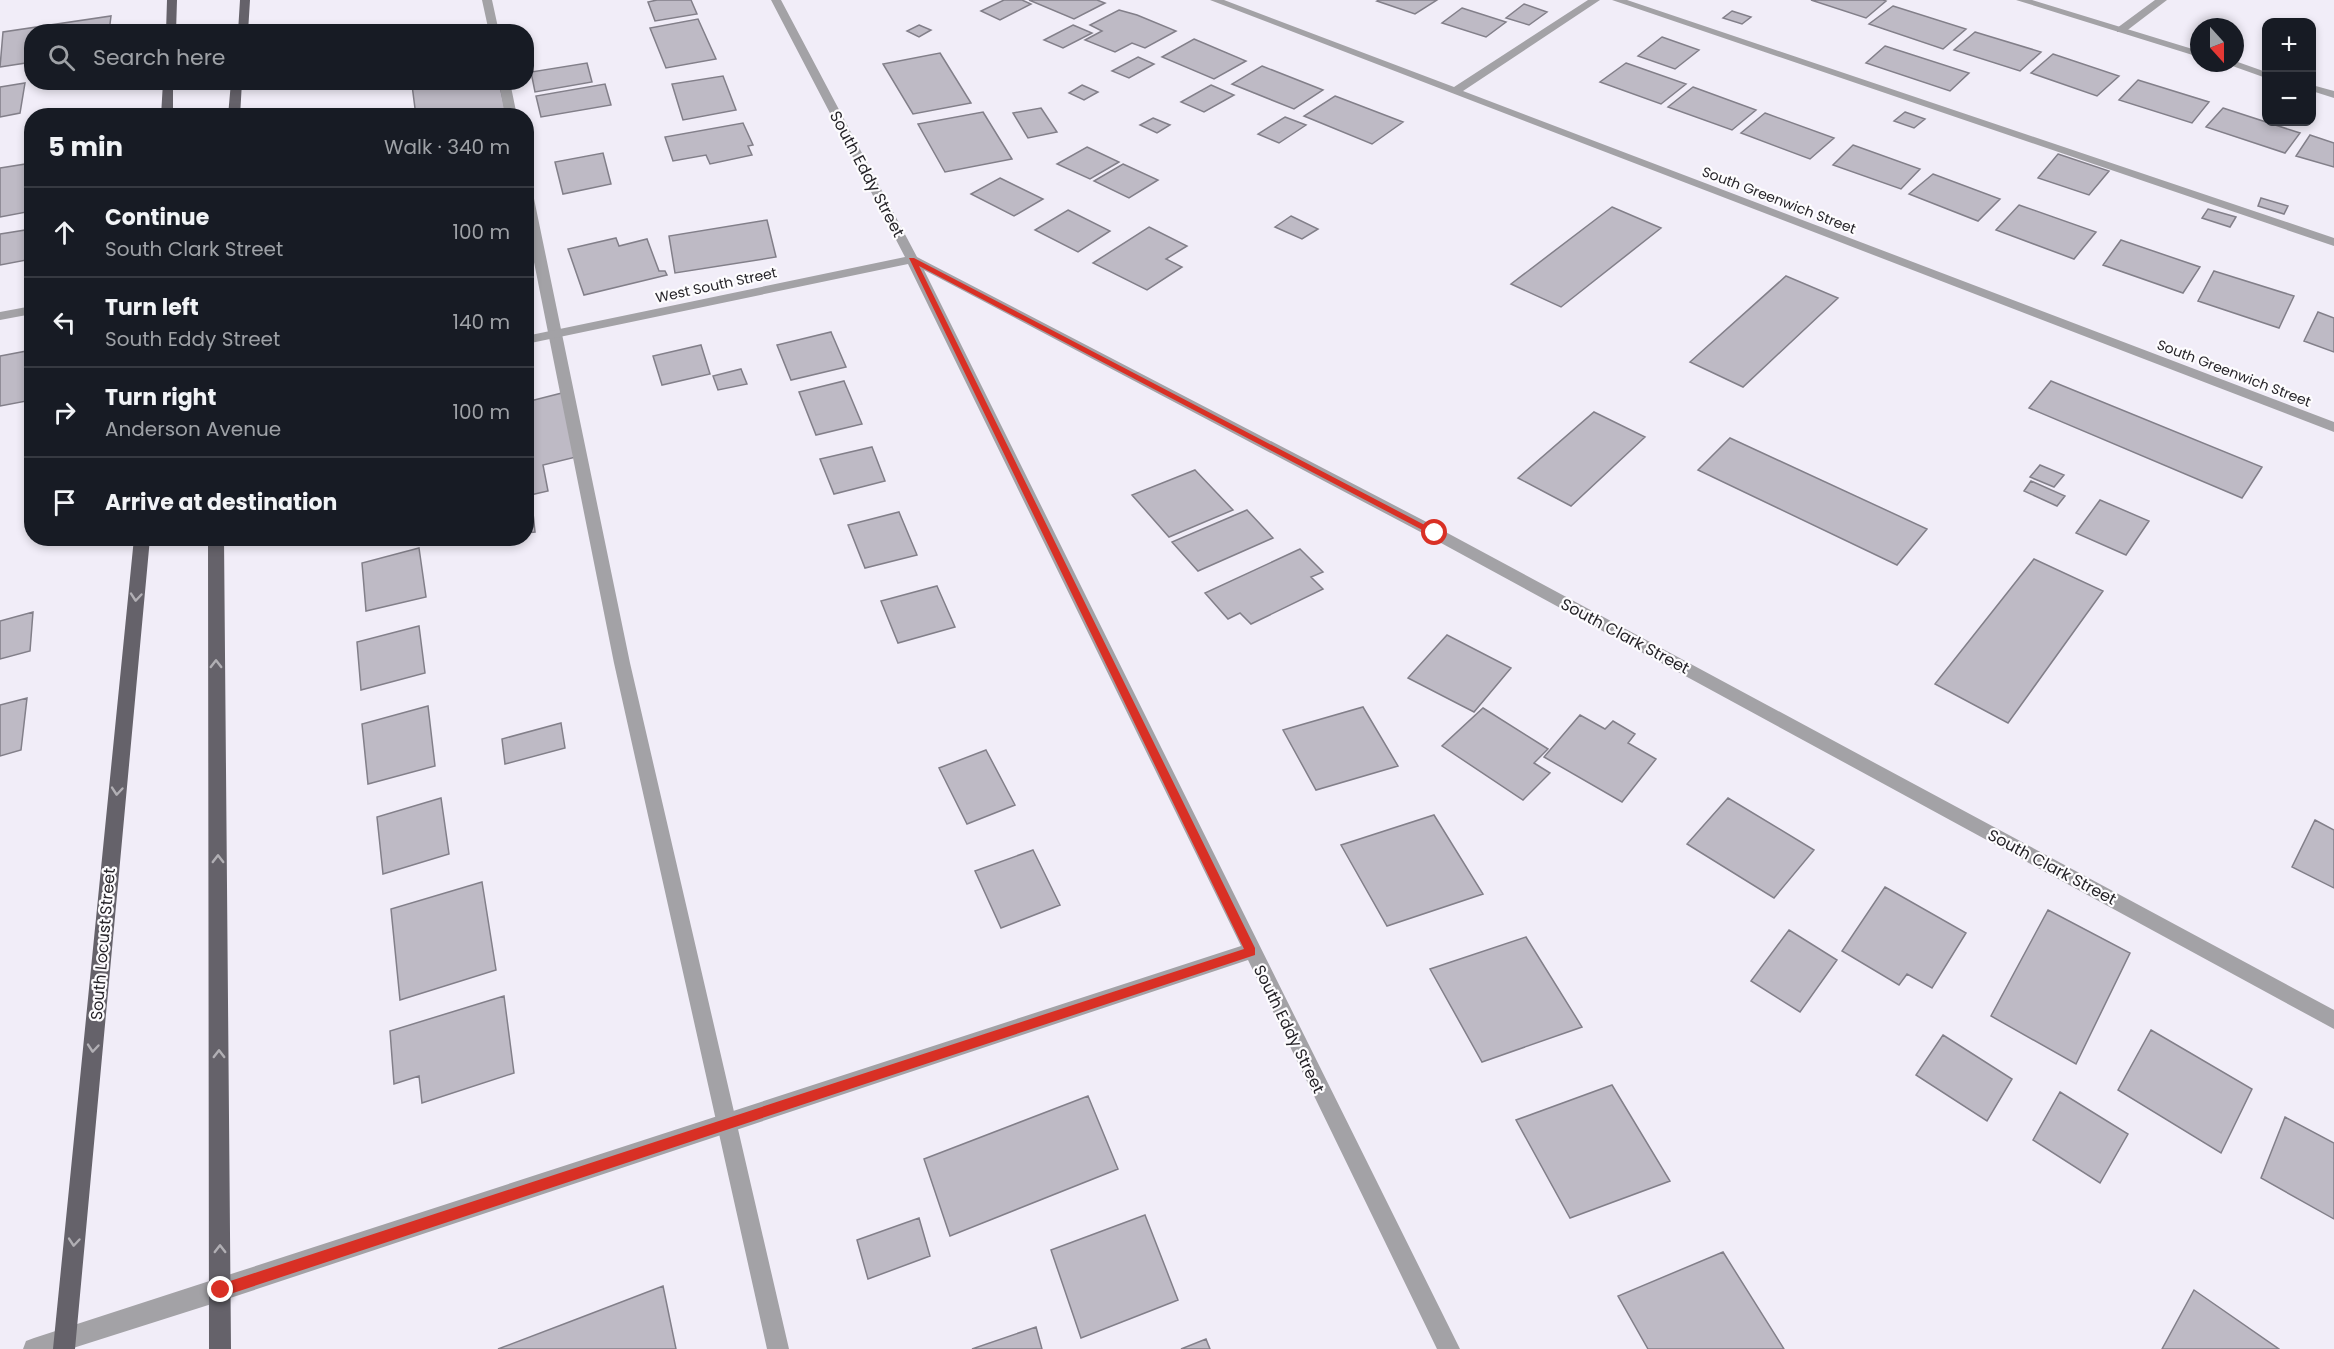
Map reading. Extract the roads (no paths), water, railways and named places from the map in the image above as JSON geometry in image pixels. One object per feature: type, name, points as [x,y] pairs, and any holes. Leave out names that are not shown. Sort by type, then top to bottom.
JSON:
[{"type":"main road","points":[[171,24],[172,0]]},
{"type":"main road","points":[[244,24],[245,0]]},
{"type":"main road","points":[[167,108],[168,90]]},
{"type":"main road","points":[[235,108],[236,90]]},
{"type":"main road","name":"South Locust Street","points":[[64,1344],[141,546]]},
{"type":"main road","points":[[216,546],[220,1349]]},
{"type":"street","points":[[487,0],[492,24]]},
{"type":"street","name":"South Eddy Street","points":[[776,0],[912,259],[1449,1349]]},
{"type":"street","name":"South Greenwich Street","points":[[1215,0],[2334,427]]},
{"type":"street","points":[[1454,92],[1595,0]]},
{"type":"street","points":[[1617,0],[2334,242]]},
{"type":"street","points":[[2021,0],[2190,51]]},
{"type":"street","points":[[2121,30],[2162,0]]},
{"type":"street","points":[[2244,68],[2262,74]]},
{"type":"street","points":[[2316,89],[2334,95]]},
{"type":"street","points":[[506,90],[509,108]]},
{"type":"street","points":[[534,227],[622,663],[778,1349]]},
{"type":"street","name":"West South Street","points":[[534,338],[912,259]]},
{"type":"street","name":"South Clark Street","points":[[912,259],[1425,528],[2334,1020]]},
{"type":"street","points":[[0,316],[24,312]]},
{"type":"street","points":[[34,1349],[64,1344],[728,1122],[1251,951]]}]
